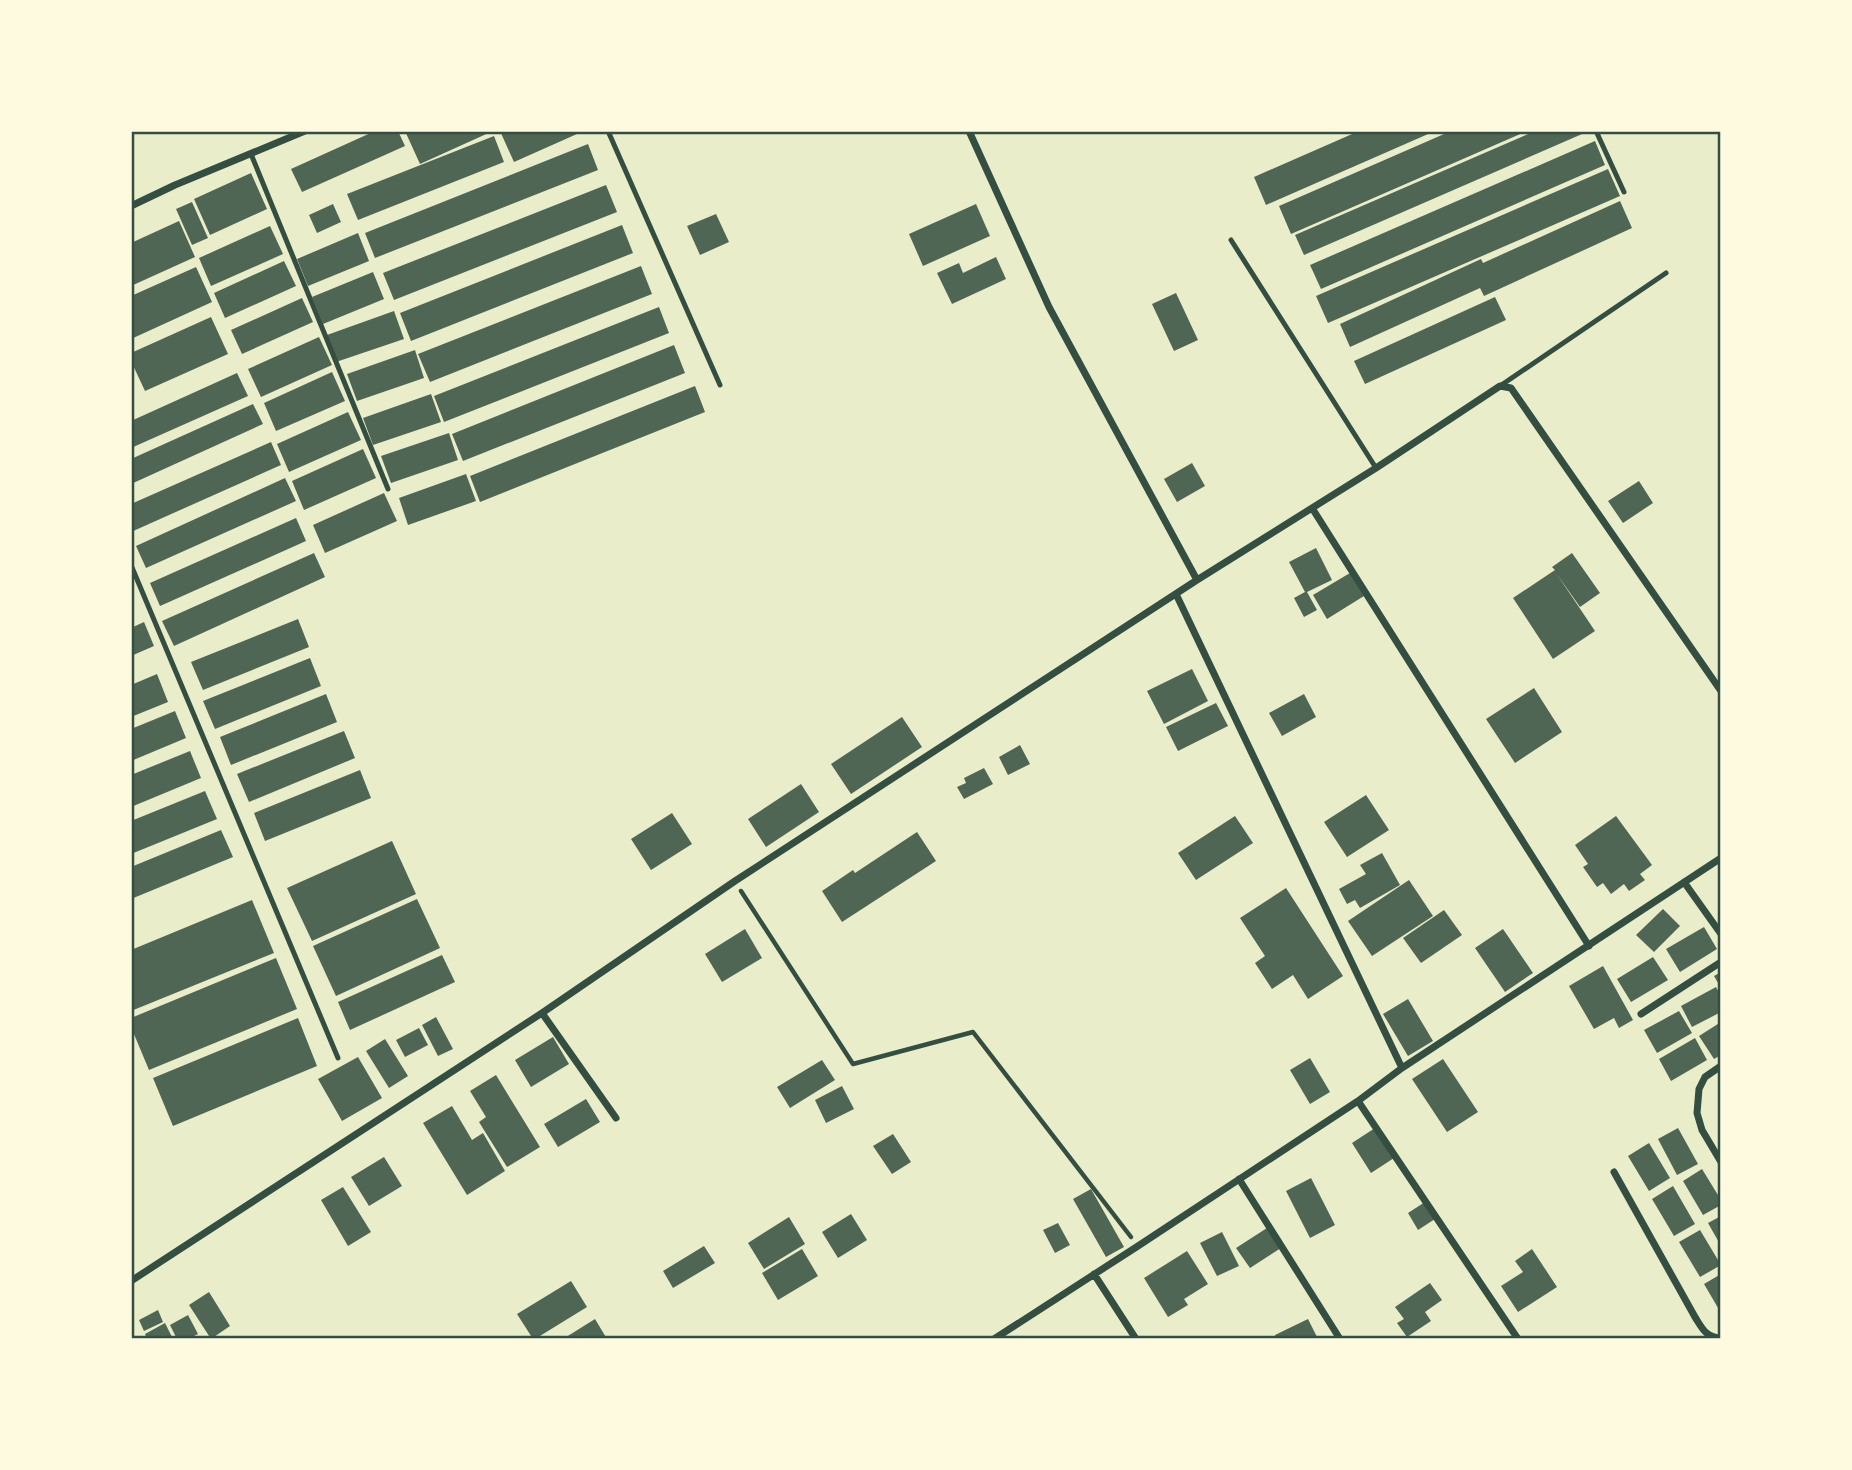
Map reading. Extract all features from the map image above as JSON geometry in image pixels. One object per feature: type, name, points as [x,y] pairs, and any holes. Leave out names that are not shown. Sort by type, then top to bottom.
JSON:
[{"type":"street","points":[[131,206],[305,131]]},
{"type":"street","points":[[968,131],[1049,307],[1196,580]]},
{"type":"street","points":[[131,1281],[542,1013],[735,881],[1196,580],[1376,468],[1500,386],[1511,388],[1721,691]]},
{"type":"street","points":[[1312,508],[1589,946]]},
{"type":"street","points":[[1176,594],[1402,1068]]},
{"type":"street","points":[[994,1339],[1358,1101],[1402,1068],[1721,858]]},
{"type":"street","points":[[1684,882],[1721,934]]},
{"type":"street","points":[[1641,1014],[1721,962]]},
{"type":"street","points":[[542,1013],[616,1118]]},
{"type":"street","points":[[1721,1066],[1705,1077],[1699,1089],[1697,1113],[1702,1129],[1721,1162]]},
{"type":"street","points":[[1358,1101],[1518,1339]]},
{"type":"street","points":[[1614,1172],[1695,1317],[1706,1334],[1721,1338]]},
{"type":"street","points":[[1239,1179],[1340,1339]]},
{"type":"street","points":[[1094,1274],[1136,1339]]},
{"type":"lane","points":[[608,131],[720,385]]},
{"type":"lane","points":[[1596,131],[1623,192]]},
{"type":"lane","points":[[251,154],[388,489]]},
{"type":"lane","points":[[1231,240],[1376,468]]},
{"type":"lane","points":[[1500,386],[1666,274]]},
{"type":"lane","points":[[131,565],[338,1058]]},
{"type":"path","points":[[735,881],[853,1064],[973,1032],[1138,1246]]},
{"type":"building","points":[[375,131],[398,131],[405,146],[302,192],[291,169]]},
{"type":"building","points":[[405,131],[493,131],[420,164]]},
{"type":"building","points":[[500,131],[576,131],[577,134],[514,162]]},
{"type":"building","points":[[1359,131],[1435,131],[1266,205],[1254,177]]},
{"type":"building","points":[[1451,131],[1527,131],[1291,234],[1279,206]]},
{"type":"building","points":[[1535,131],[1589,131],[1304,255],[1295,235]]},
{"type":"building","points":[[494,136],[504,162],[358,220],[347,194]]},
{"type":"building","points":[[1595,141],[1605,165],[1321,289],[1310,265]]},
{"type":"building","points":[[588,144],[598,170],[375,258],[365,233]]},
{"type":"building","points":[[1608,169],[1620,196],[1328,323],[1316,296]]},
{"type":"building","points":[[251,173],[267,209],[210,235],[194,199]]},
{"type":"building","points":[[606,185],[617,212],[394,300],[383,273]]},
{"type":"building","points":[[1620,201],[1632,228],[1484,296],[1480,288],[1350,347],[1340,324],[1481,259],[1483,263]]},
{"type":"building","points":[[192,202],[208,238],[192,245],[176,209]]},
{"type":"building","points":[[333,204],[341,222],[317,233],[309,215]]},
{"type":"building","points":[[976,204],[990,236],[923,266],[909,234]]},
{"type":"building","points":[[716,214],[729,242],[700,255],[687,226]]},
{"type":"building","points":[[179,221],[195,257],[131,286],[131,243]]},
{"type":"building","points":[[622,225],[633,253],[411,341],[400,313]]},
{"type":"building","points":[[270,226],[283,254],[211,286],[199,258]]},
{"type":"building","points":[[358,233],[369,261],[308,286],[297,259]]},
{"type":"building","points":[[996,257],[1006,279],[952,304],[937,273],[959,263],[963,273]]},
{"type":"building","points":[[284,261],[296,286],[225,318],[214,293]]},
{"type":"building","points":[[641,266],[652,294],[430,382],[418,354]]},
{"type":"building","points":[[196,267],[212,302],[131,339],[131,296]]},
{"type":"building","points":[[373,272],[384,299],[323,324],[312,297]]},
{"type":"building","points":[[1176,293],[1198,340],[1174,351],[1152,304]]},
{"type":"building","points":[[1495,297],[1506,320],[1365,384],[1354,361]]},
{"type":"building","points":[[302,298],[313,322],[242,354],[231,330]]},
{"type":"building","points":[[659,307],[669,333],[444,422],[434,396]]},
{"type":"building","points":[[394,311],[404,339],[336,362],[327,335]]},
{"type":"building","points":[[211,317],[228,354],[145,391],[131,361],[131,353]]},
{"type":"building","points":[[319,337],[332,365],[261,397],[248,369]]},
{"type":"building","points":[[674,345],[685,373],[463,461],[452,434]]},
{"type":"building","points":[[415,350],[424,378],[357,401],[347,374]]},
{"type":"building","points":[[332,372],[345,401],[276,431],[264,403]]},
{"type":"building","points":[[237,373],[248,396],[131,448],[131,421]]},
{"type":"building","points":[[695,386],[705,412],[480,502],[470,476]]},
{"type":"building","points":[[431,394],[441,422],[373,445],[363,418]]},
{"type":"building","points":[[253,404],[263,424],[131,484],[131,459]]},
{"type":"building","points":[[348,412],[361,440],[289,472],[277,444]]},
{"type":"building","points":[[449,433],[458,460],[391,483],[381,456]]},
{"type":"building","points":[[271,442],[281,465],[131,532],[131,504]]},
{"type":"building","points":[[363,449],[376,478],[304,510],[292,481]]},
{"type":"building","points":[[1192,463],[1205,486],[1177,502],[1164,479]]},
{"type":"building","points":[[466,474],[476,501],[408,525],[399,498]]},
{"type":"building","points":[[285,478],[296,501],[146,568],[136,546]]},
{"type":"building","points":[[1639,481],[1653,503],[1623,523],[1608,501]]},
{"type":"building","points":[[384,493],[397,521],[325,553],[313,525]]},
{"type":"building","points":[[296,518],[306,541],[160,606],[150,583]]},
{"type":"building","points":[[1316,548],[1332,580],[1307,592],[1317,610],[1304,617],[1294,598],[1305,592],[1289,562]]},
{"type":"building","points":[[314,553],[325,577],[174,646],[162,621]]},
{"type":"building","points":[[1572,553],[1600,593],[1580,607],[1556,573],[1595,631],[1553,659],[1513,598],[1555,570],[1552,567]]},
{"type":"building","points":[[1350,573],[1364,596],[1327,619],[1313,595]]},
{"type":"building","points":[[298,619],[309,647],[203,690],[191,662]]},
{"type":"building","points":[[144,622],[154,646],[131,656],[131,628]]},
{"type":"building","points":[[310,658],[321,686],[215,729],[203,701]]},
{"type":"building","points":[[1192,669],[1208,701],[1164,724],[1147,691]]},
{"type":"building","points":[[157,674],[168,702],[131,717],[131,685]]},
{"type":"building","points":[[1534,688],[1562,732],[1515,763],[1486,719]]},
{"type":"building","points":[[326,694],[337,722],[231,765],[220,737]]},
{"type":"building","points":[[1304,694],[1316,717],[1282,736],[1269,713]]},
{"type":"building","points":[[1216,703],[1228,726],[1178,751],[1166,727]]},
{"type":"building","points":[[175,711],[186,738],[131,761],[131,729]]},
{"type":"building","points":[[902,717],[922,747],[851,794],[831,764]]},
{"type":"building","points":[[344,731],[355,758],[249,802],[237,774]]},
{"type":"building","points":[[1020,745],[1030,764],[1008,775],[999,757]]},
{"type":"building","points":[[190,751],[201,778],[131,807],[131,775]]},
{"type":"building","points":[[984,768],[993,784],[964,799],[957,787],[966,783],[964,778]]},
{"type":"building","points":[[360,770],[371,798],[265,841],[254,813]]},
{"type":"building","points":[[801,784],[819,812],[766,847],[748,819]]},
{"type":"building","points":[[205,791],[217,819],[131,854],[131,821]]},
{"type":"building","points":[[1366,795],[1389,830],[1347,857],[1324,822]]},
{"type":"building","points":[[672,813],[692,844],[651,870],[631,839]]},
{"type":"building","points":[[1235,816],[1253,843],[1196,880],[1178,853]]},
{"type":"building","points":[[1616,816],[1652,865],[1640,874],[1645,880],[1629,891],[1624,884],[1611,894],[1603,883],[1597,887],[1583,867],[1588,864],[1575,845]]},
{"type":"building","points":[[221,830],[233,857],[131,899],[131,867]]},
{"type":"building","points":[[917,832],[936,861],[842,922],[822,891],[853,870],[855,873]]},
{"type":"building","points":[[392,841],[416,894],[312,941],[287,888]]},
{"type":"building","points":[[1382,853],[1400,885],[1360,908],[1355,900],[1347,904],[1339,889],[1366,874],[1360,865]]},
{"type":"building","points":[[1409,880],[1433,916],[1372,956],[1348,921]]},
{"type":"building","points":[[1286,888],[1343,976],[1308,999],[1293,975],[1272,989],[1255,963],[1265,956],[1240,918]]},
{"type":"building","points":[[417,899],[440,948],[336,996],[313,946]]},
{"type":"building","points":[[252,900],[274,953],[131,1011],[131,950]]},
{"type":"building","points":[[1663,909],[1680,926],[1654,952],[1636,935]]},
{"type":"building","points":[[1444,910],[1462,935],[1421,963],[1403,938]]},
{"type":"building","points":[[1704,927],[1717,949],[1680,972],[1666,949]]},
{"type":"building","points":[[745,929],[762,958],[722,982],[705,954]]},
{"type":"building","points":[[1503,929],[1533,973],[1505,992],[1475,948]]},
{"type":"building","points":[[442,955],[455,982],[350,1030],[338,1002]]},
{"type":"building","points":[[1653,957],[1668,980],[1631,1002],[1617,979]]},
{"type":"building","points":[[276,958],[297,1009],[149,1070],[131,1027],[131,1018]]},
{"type":"building","points":[[1603,966],[1633,1020],[1619,1028],[1614,1018],[1594,1029],[1569,986]]},
{"type":"building","points":[[1721,972],[1721,988],[1714,976]]},
{"type":"building","points":[[1716,987],[1721,996],[1721,1012],[1692,1027],[1681,1006]]},
{"type":"building","points":[[1408,999],[1433,1041],[1408,1056],[1383,1014]]},
{"type":"building","points":[[1679,1011],[1692,1033],[1657,1053],[1644,1030]]},
{"type":"building","points":[[436,1017],[453,1049],[438,1056],[422,1025]]},
{"type":"building","points":[[298,1018],[317,1066],[173,1126],[153,1078]]},
{"type":"building","points":[[1721,1022],[1721,1055],[1714,1059],[1699,1036]]},
{"type":"building","points":[[419,1028],[428,1045],[405,1057],[396,1040]]},
{"type":"building","points":[[553,1037],[569,1064],[531,1087],[515,1060]]},
{"type":"building","points":[[1695,1038],[1707,1060],[1671,1081],[1659,1059]]},
{"type":"building","points":[[385,1039],[408,1076],[389,1088],[366,1051]]},
{"type":"building","points":[[358,1057],[382,1098],[342,1121],[318,1079]]},
{"type":"building","points":[[1310,1058],[1330,1092],[1310,1104],[1290,1070]]},
{"type":"building","points":[[1443,1059],[1478,1112],[1447,1132],[1412,1079]]},
{"type":"building","points":[[822,1060],[835,1080],[790,1108],[777,1087]]},
{"type":"building","points":[[496,1075],[540,1147],[507,1167],[479,1122],[486,1117],[470,1091]]},
{"type":"building","points":[[842,1086],[854,1109],[826,1123],[815,1100]]},
{"type":"building","points":[[586,1099],[600,1122],[558,1147],[544,1124]]},
{"type":"building","points":[[452,1106],[472,1140],[483,1133],[505,1171],[467,1195],[423,1123]]},
{"type":"building","points":[[1375,1128],[1394,1158],[1371,1173],[1352,1143]]},
{"type":"building","points":[[1678,1128],[1698,1164],[1677,1175],[1658,1139]]},
{"type":"building","points":[[893,1134],[911,1162],[892,1174],[873,1146]]},
{"type":"building","points":[[1649,1143],[1670,1178],[1649,1191],[1628,1156]]},
{"type":"building","points":[[384,1157],[402,1186],[369,1206],[351,1177]]},
{"type":"building","points":[[1702,1169],[1721,1200],[1721,1205],[1703,1215],[1683,1181]]},
{"type":"building","points":[[1311,1178],[1335,1225],[1310,1238],[1286,1191]]},
{"type":"building","points":[[1673,1186],[1695,1224],[1674,1236],[1652,1199]]},
{"type":"building","points":[[343,1187],[371,1232],[348,1246],[321,1200]]},
{"type":"building","points":[[1091,1189],[1124,1247],[1106,1257],[1073,1199]]},
{"type":"building","points":[[1425,1202],[1435,1219],[1418,1230],[1408,1213]]},
{"type":"building","points":[[851,1214],[867,1240],[838,1258],[822,1232]]},
{"type":"building","points":[[1721,1216],[1721,1246],[1708,1223]]},
{"type":"building","points":[[789,1217],[805,1244],[764,1269],[748,1243]]},
{"type":"building","points":[[1058,1223],[1070,1245],[1055,1253],[1043,1230]]},
{"type":"building","points":[[1267,1228],[1281,1248],[1250,1268],[1236,1248]]},
{"type":"building","points":[[1700,1230],[1721,1265],[1700,1277],[1679,1242]]},
{"type":"building","points":[[1222,1232],[1239,1266],[1217,1276],[1200,1243]]},
{"type":"building","points":[[704,1246],[715,1263],[673,1288],[663,1271]]},
{"type":"building","points":[[802,1249],[818,1276],[778,1300],[762,1273]]},
{"type":"building","points":[[1532,1249],[1557,1287],[1518,1312],[1501,1286],[1523,1272],[1515,1261]]},
{"type":"building","points":[[1187,1251],[1208,1284],[1184,1299],[1188,1305],[1168,1317],[1144,1278]]},
{"type":"building","points":[[1721,1274],[1721,1313],[1704,1284]]},
{"type":"building","points":[[571,1281],[587,1307],[533,1339],[517,1314]]},
{"type":"building","points":[[1430,1283],[1442,1300],[1425,1312],[1431,1321],[1407,1337],[1397,1323],[1404,1319],[1395,1307]]},
{"type":"building","points":[[209,1292],[230,1326],[211,1339],[189,1305]]},
{"type":"building","points":[[158,1310],[163,1322],[144,1331],[139,1320]]},
{"type":"building","points":[[188,1315],[198,1334],[188,1339],[177,1339],[170,1325]]},
{"type":"building","points":[[595,1319],[607,1339],[563,1339]]},
{"type":"building","points":[[1308,1319],[1318,1339],[1276,1339],[1275,1335]]},
{"type":"building","points":[[165,1323],[173,1339],[147,1339],[145,1334]]}]
